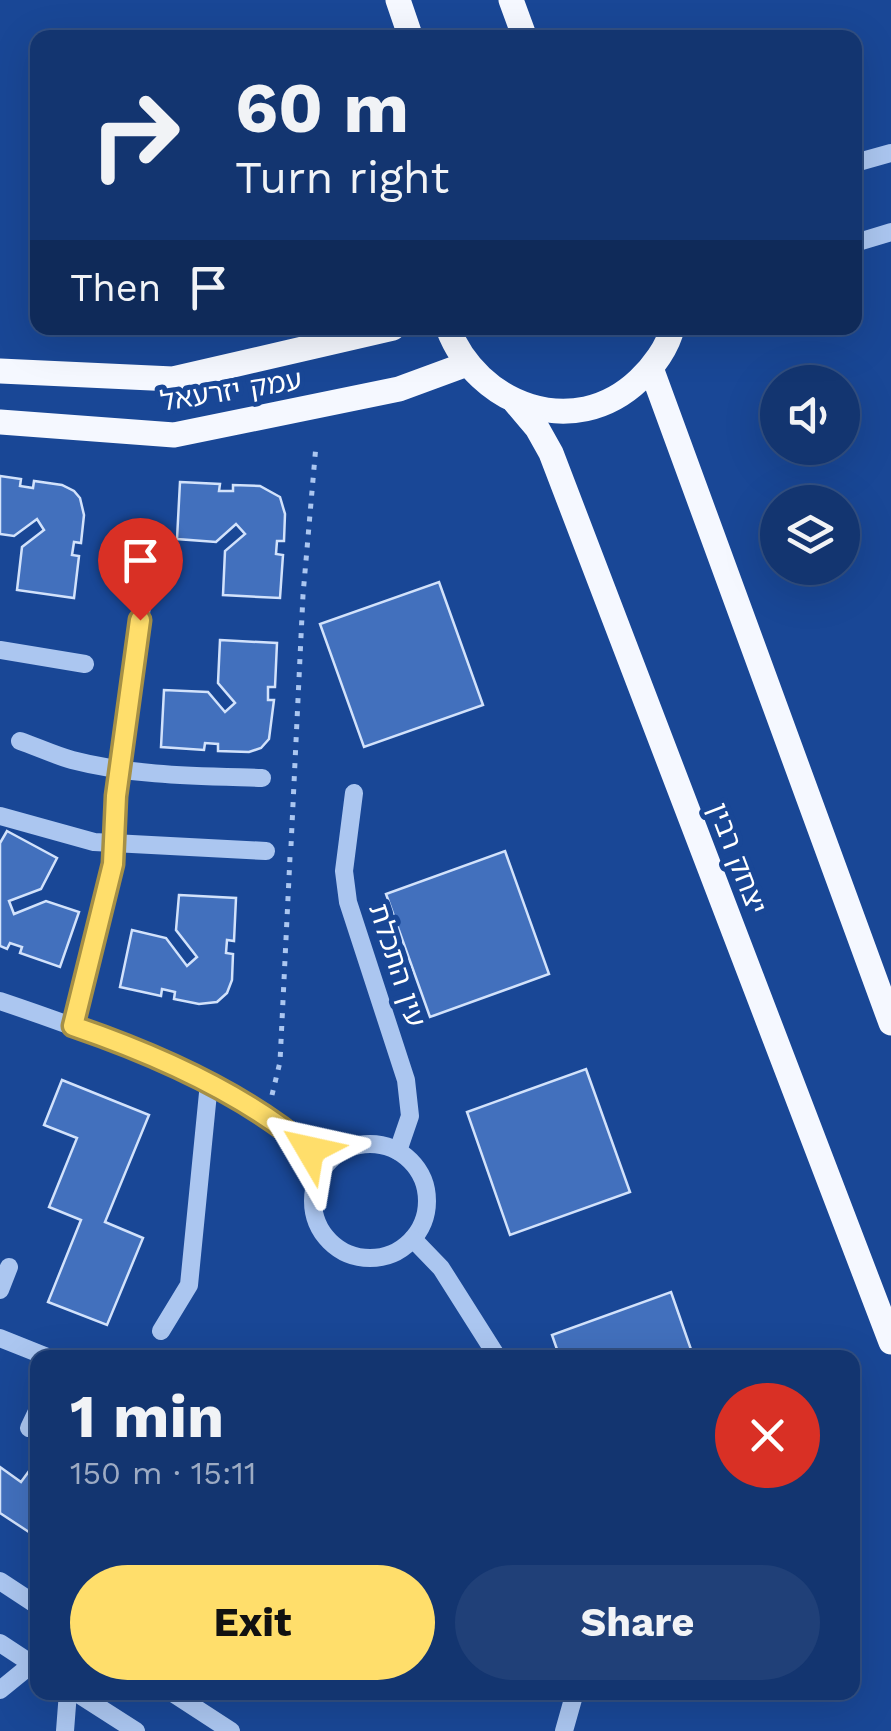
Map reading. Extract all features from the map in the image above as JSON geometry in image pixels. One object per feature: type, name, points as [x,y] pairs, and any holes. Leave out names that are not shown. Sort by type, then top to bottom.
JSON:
[{"type":"main road","points":[[398,0],[409,30]]},
{"type":"main road","points":[[511,0],[522,30]]},
{"type":"main road","name":"עמק יזרעאל","points":[[0,372],[173,379],[363,335]]},
{"type":"main road","points":[[452,335],[467,364],[488,386],[516,402],[570,411],[624,391],[651,368],[668,335]]},
{"type":"main road","name":"עמק יזרעאל","points":[[0,422],[174,435],[400,390],[467,364]]},
{"type":"main road","points":[[651,368],[891,1022]]},
{"type":"main road","name":"יצחק רבין","points":[[516,402],[551,453],[891,1342]]},
{"type":"street","points":[[862,161],[891,153]]},
{"type":"street","points":[[862,241],[891,232]]},
{"type":"street","points":[[73,1026],[113,864],[120,768],[145,583]]},
{"type":"street","points":[[0,650],[85,664]]},
{"type":"street","points":[[20,741],[72,760],[120,768],[174,775],[262,778]]},
{"type":"street","name":"עין התכלת","points":[[354,793],[344,871],[348,902],[406,1080],[410,1116],[398,1151]]},
{"type":"street","points":[[0,816],[114,845],[139,842],[266,851]]},
{"type":"street","points":[[0,1001],[73,1026],[209,1083],[294,1136],[326,1164]]},
{"type":"street","points":[[161,1331],[189,1284],[209,1083]]},
{"type":"street","points":[[368,1144],[398,1151],[422,1176],[426,1192],[426,1209],[412,1239],[398,1250],[364,1258],[347,1254],[320,1231],[314,1214],[312,1196],[326,1164],[352,1146],[368,1144]]},
{"type":"street","points":[[412,1239],[441,1268],[493,1350]]},
{"type":"street","points":[[0,1290],[9,1268]]},
{"type":"street","points":[[0,1338],[30,1350]]},
{"type":"street","points":[[0,1581],[30,1601]]},
{"type":"street","points":[[0,1643],[30,1663]]},
{"type":"street","points":[[0,1690],[30,1669]]},
{"type":"street","points":[[65,1731],[67,1700]]},
{"type":"street","points":[[88,1700],[136,1731]]},
{"type":"street","points":[[184,1700],[231,1731]]},
{"type":"street","points":[[564,1731],[573,1700]]},
{"type":"path","points":[[266,1119],[280,1062],[303,595],[316,445]]},
{"type":"building","points":[[0,476],[21,479],[20,486],[33,488],[34,481],[62,485],[80,498],[84,515],[81,543],[74,542],[72,555],[79,556],[74,598],[17,590],[22,547],[44,530],[37,519],[14,536],[0,534]]},
{"type":"building","points":[[180,482],[220,484],[219,491],[233,491],[233,485],[260,486],[280,497],[285,514],[284,541],[277,541],[276,554],[283,555],[280,598],[223,595],[225,551],[245,534],[236,524],[216,542],[177,539]]},
{"type":"building","points":[[439,582],[483,705],[364,747],[320,624]]},
{"type":"building","points":[[220,640],[277,643],[275,687],[268,687],[268,700],[274,700],[269,739],[261,748],[249,752],[218,751],[218,744],[205,743],[204,750],[161,747],[164,690],[208,692],[225,712],[235,703],[218,683]]},
{"type":"building","points":[[7,831],[57,858],[41,889],[9,901],[14,914],[46,901],[79,912],[60,967],[20,953],[22,947],[10,943],[7,949],[0,946],[0,843]]},
{"type":"building","points":[[505,851],[549,974],[430,1017],[386,894]]},
{"type":"building","points":[[179,895],[236,898],[234,941],[227,940],[226,953],[233,954],[232,980],[227,993],[217,1002],[199,1004],[174,999],[175,992],[162,989],[161,996],[120,987],[132,930],[166,938],[187,966],[197,957],[176,930]]},
{"type":"building","points":[[586,1069],[630,1192],[510,1235],[467,1112]]},
{"type":"building","points":[[62,1080],[149,1115],[105,1222],[143,1238],[107,1325],[48,1302],[81,1220],[49,1207],[77,1138],[44,1125]]},
{"type":"building","points":[[671,1292],[691,1350],[557,1350],[552,1335]]},
{"type":"building","points":[[0,1467],[21,1482],[30,1470],[30,1533],[0,1513]]},
{"type":"route","points":[[140,620],[116,796],[113,864],[73,1026],[209,1083],[310,1150]]}]
